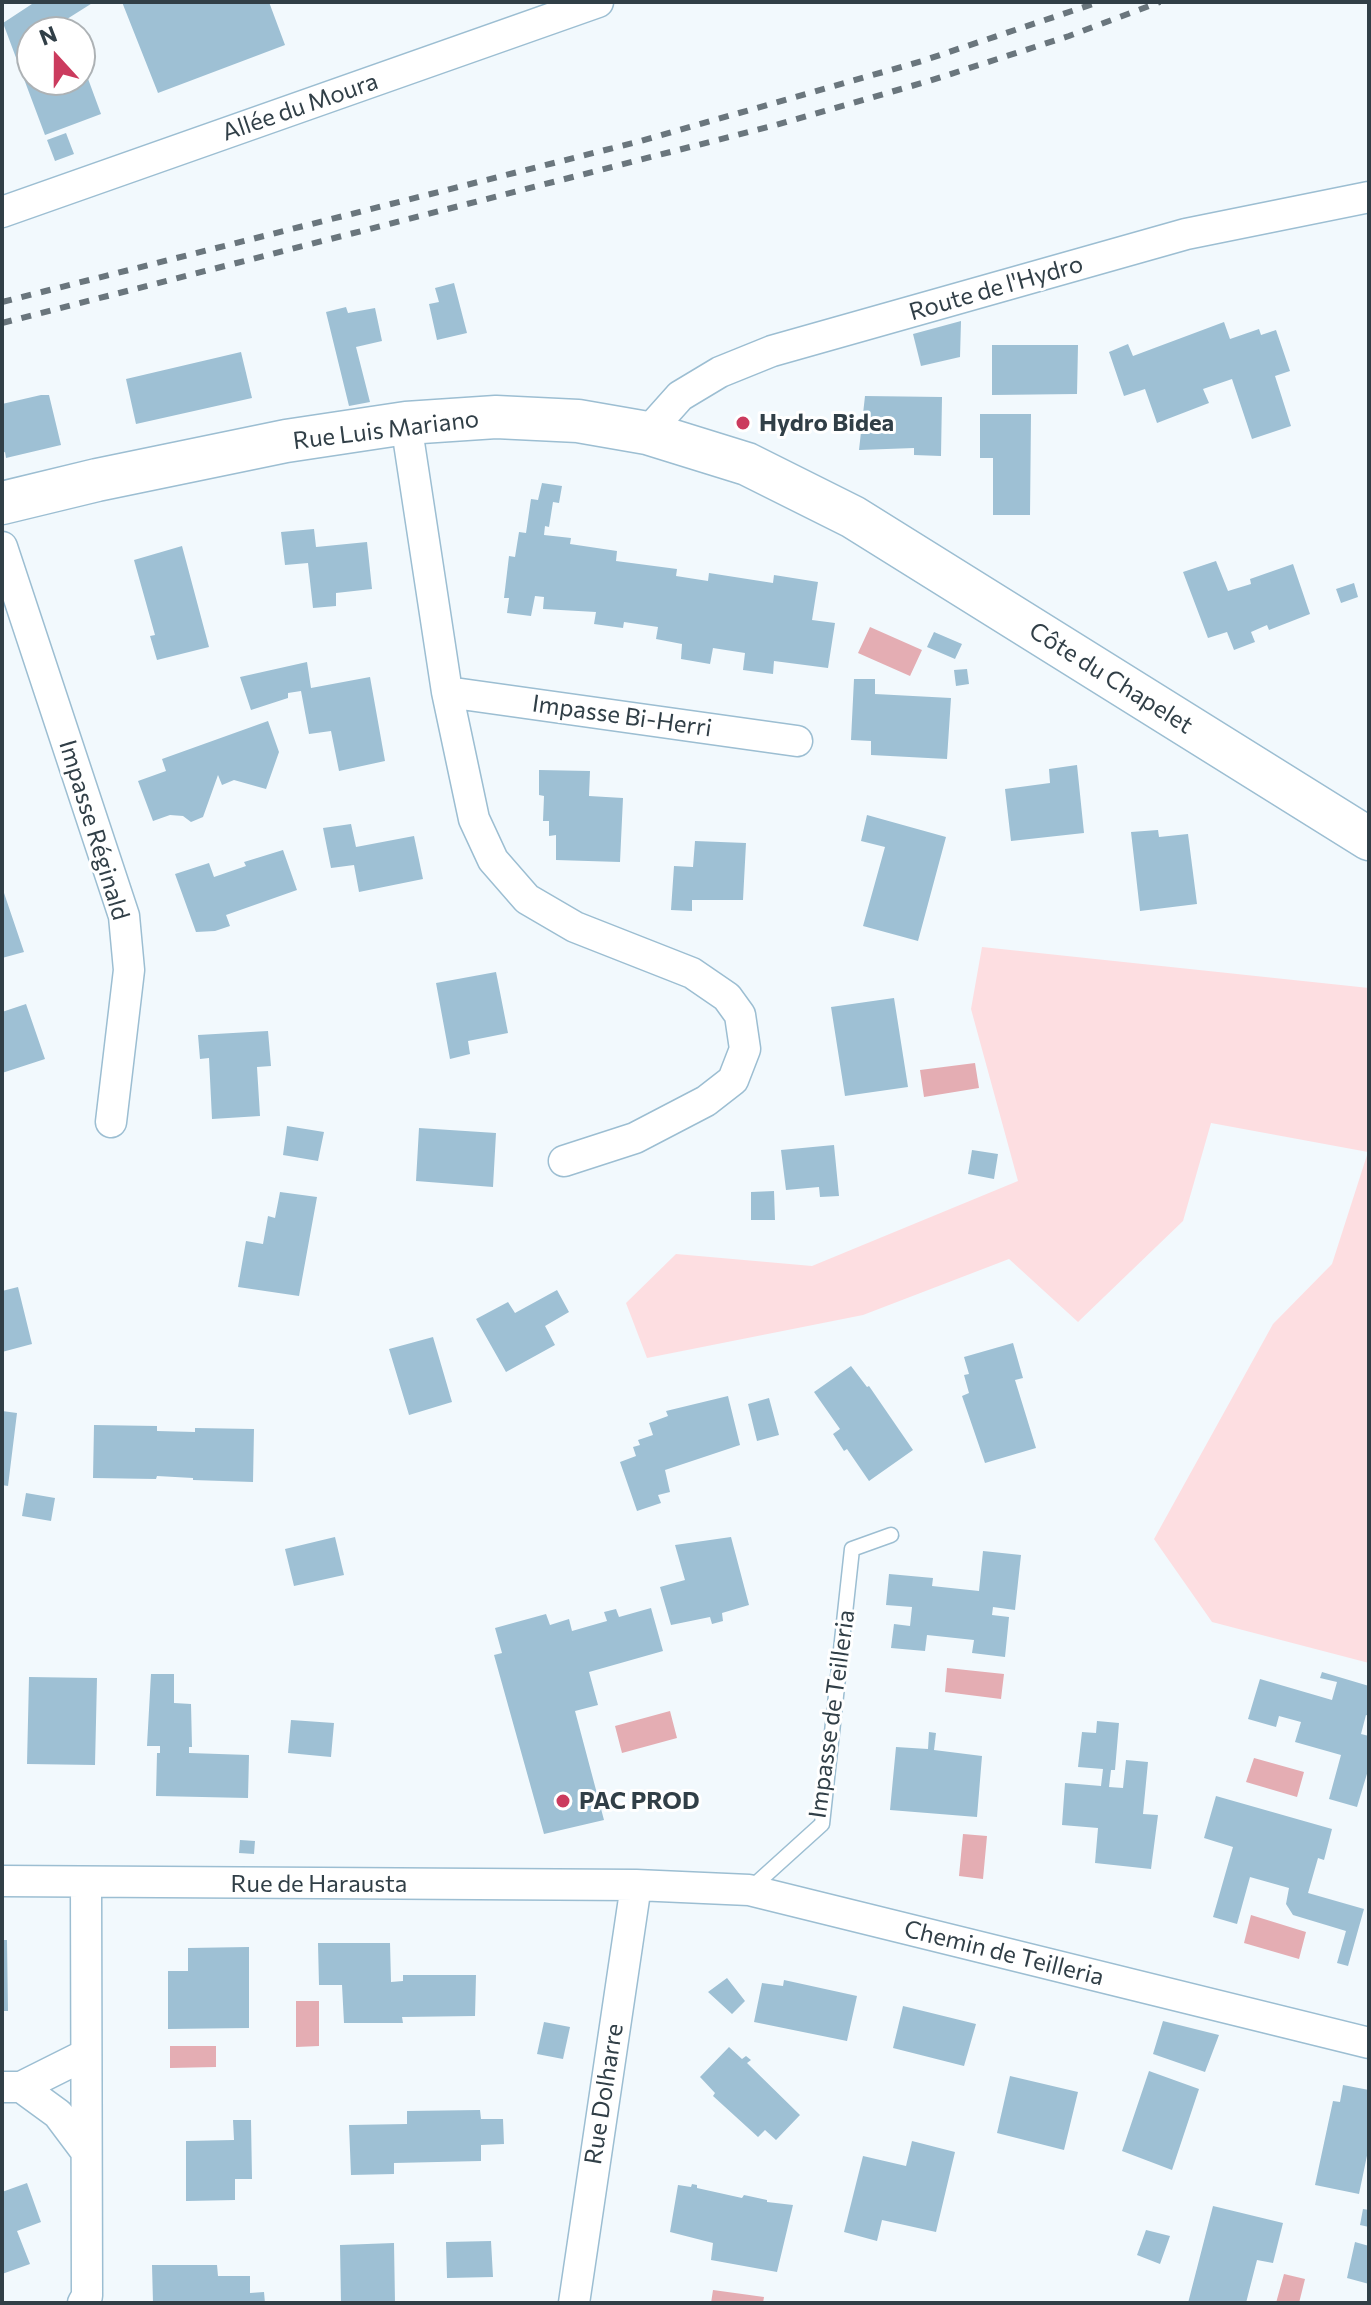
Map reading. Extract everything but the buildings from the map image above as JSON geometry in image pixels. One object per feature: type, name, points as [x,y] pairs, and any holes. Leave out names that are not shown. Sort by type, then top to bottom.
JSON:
[{"type":"street","name":"Allée du Moura","points":[[2,212],[598,2]]},
{"type":"street","name":"Route de l'Hydro","points":[[647,433],[680,396],[720,372],[772,351],[1186,234],[1369,197]]},
{"type":"street","name":"Rue Luis Mariano","points":[[2,503],[274,444],[406,423],[496,417],[578,421],[647,433],[747,464],[853,517]]},
{"type":"street","points":[[406,423],[447,692],[474,819],[493,860],[527,899],[575,927],[692,973],[727,997],[740,1015],[745,1049],[733,1080],[706,1101],[635,1138],[564,1161]]},
{"type":"street","name":"Côte du Chapelet","points":[[853,517],[1369,839]]},
{"type":"street","name":"Impasse Réginald","points":[[2,547],[124,916],[129,970],[111,1122]]},
{"type":"street","name":"Impasse Bi-Herri","points":[[447,692],[797,741]]},
{"type":"street","name":"Rue de Harausta","points":[[2,1881],[636,1885]]},
{"type":"street","points":[[83,2303],[87,2296],[86,1883]]},
{"type":"street","name":"Chemin de Teilleria","points":[[636,1885],[749,1890],[1369,2043]]},
{"type":"street","name":"Rue Dolharre","points":[[574,2303],[636,1885]]},
{"type":"street","points":[[12,2087],[85,2055]]},
{"type":"street","points":[[12,2087],[58,2114],[85,2150]]},
{"type":"lane","name":"Impasse de Teilleria","points":[[749,1890],[822,1824],[852,1549],[891,1535]]},
{"type":"shaded area","points":[[870,627],[922,650],[910,676],[858,653]]},
{"type":"shaded area","points":[[982,947],[1369,988],[1369,1663],[1212,1622],[1154,1539],[1273,1324],[1332,1264],[1368,1152],[1211,1123],[1183,1221],[1078,1322],[1009,1259],[863,1315],[647,1358],[626,1303],[676,1254],[812,1266],[1018,1181],[971,1009]]},
{"type":"shaded area","points":[[975,1063],[979,1088],[924,1097],[920,1070]]},
{"type":"shaded area","points":[[947,1668],[1004,1674],[1001,1699],[945,1692]]},
{"type":"shaded area","points":[[670,1711],[677,1738],[622,1753],[615,1726]]},
{"type":"shaded area","points":[[1254,1758],[1304,1772],[1297,1797],[1246,1782]]},
{"type":"shaded area","points":[[963,1834],[987,1836],[983,1879],[959,1876]]},
{"type":"shaded area","points":[[1251,1915],[1306,1932],[1299,1959],[1244,1943]]},
{"type":"shaded area","points":[[296,2001],[319,2001],[319,2046],[296,2047]]},
{"type":"shaded area","points":[[170,2046],[216,2046],[216,2067],[170,2068]]},
{"type":"shaded area","points":[[1284,2274],[1305,2279],[1299,2303],[1276,2303]]},
{"type":"shaded area","points":[[713,2290],[764,2297],[763,2303],[711,2303]]},
{"type":"railway","points":[[2,302],[637,142],[922,61],[1099,2]]},
{"type":"railway","points":[[2,323],[772,126],[929,81],[1069,36],[1160,2]]},
{"type":"place","name":"Hydro Bidea","points":[[743,423]]},
{"type":"place","name":"PAC PROD","points":[[563,1801]]}]
